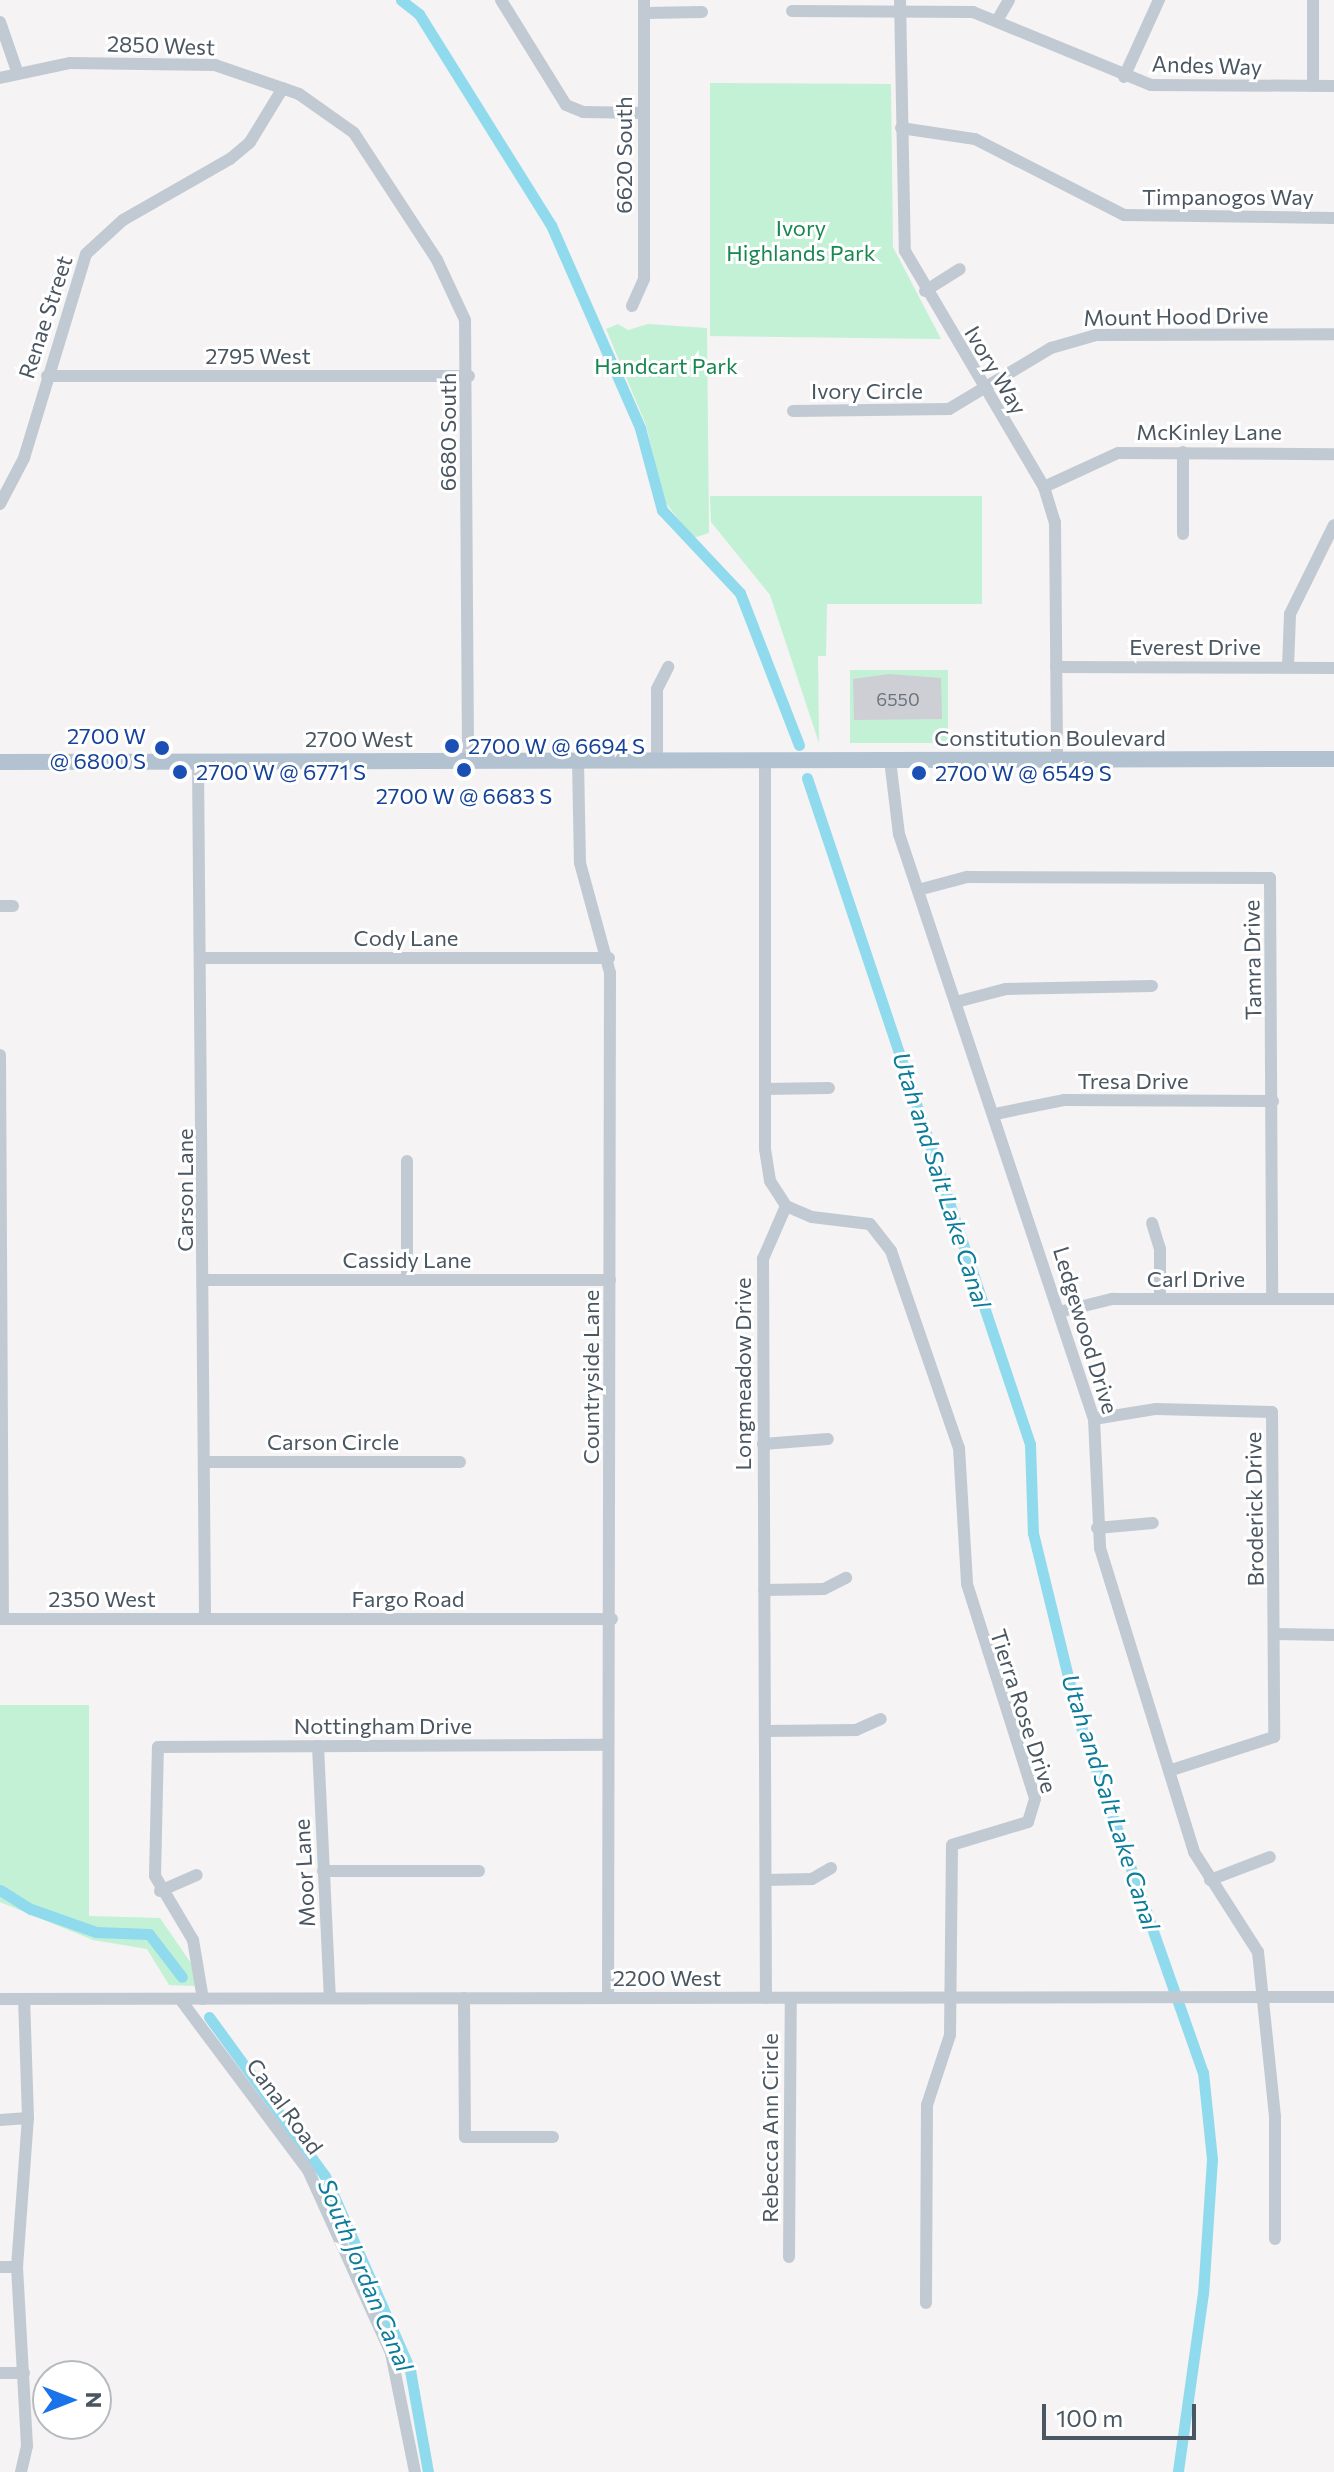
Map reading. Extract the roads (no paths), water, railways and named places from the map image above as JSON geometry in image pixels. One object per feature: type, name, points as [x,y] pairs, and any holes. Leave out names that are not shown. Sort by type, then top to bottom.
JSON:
[{"type":"main road","name":"Constitution Boulevard","points":[[765,761],[1334,759]]},
{"type":"main road","name":"2700 West","points":[[0,762],[765,761]]},
{"type":"street","points":[[501,0],[560,100],[576,111],[644,113]]},
{"type":"street","points":[[998,19],[1009,0]]},
{"type":"street","points":[[1124,77],[1159,0]]},
{"type":"street","points":[[1313,0],[1313,86]]},
{"type":"street","points":[[644,6],[702,12]]},
{"type":"street","name":"6620 South","points":[[632,306],[644,279],[644,6]]},
{"type":"street","name":"Andes Way","points":[[792,11],[900,6],[998,19],[1124,77],[1171,86],[1334,86]]},
{"type":"street","name":"Ivory Way","points":[[900,6],[902,235],[925,291],[1044,487],[1057,536],[1057,760]]},
{"type":"street","points":[[0,22],[17,71]]},
{"type":"street","name":"2850 West","points":[[0,78],[17,71],[70,63],[193,62],[283,88],[323,107],[354,133]]},
{"type":"street","name":"Renae Street","points":[[0,504],[24,458],[75,276],[92,246],[123,220],[230,159],[250,142],[283,88]]},
{"type":"street","name":"Timpanogos Way","points":[[901,128],[975,139],[1124,215],[1334,218]]},
{"type":"street","name":"6680 South","points":[[354,133],[457,297],[469,376],[468,761]]},
{"type":"street","points":[[925,291],[960,269]]},
{"type":"street","name":"Mount Hood Drive","points":[[983,389],[1084,336],[1334,334]]},
{"type":"street","name":"2795 West","points":[[47,376],[469,376]]},
{"type":"street","name":"Ivory Circle","points":[[793,411],[937,411],[983,389]]},
{"type":"street","points":[[1183,452],[1183,534]]},
{"type":"street","name":"McKinley Lane","points":[[1044,487],[1118,453],[1334,454]]},
{"type":"street","points":[[1288,667],[1290,614],[1334,525]]},
{"type":"street","points":[[657,761],[657,689],[668,667]]},
{"type":"street","name":"Everest Drive","points":[[1056,667],[1334,668]]},
{"type":"street","name":"Ledgewood Drive","points":[[890,760],[892,812],[1094,1419],[1097,1528],[1169,1771],[1194,1852],[1210,1880],[1253,1938],[1275,2117],[1275,2239]]},
{"type":"street","name":"Carson Lane","points":[[198,761],[204,958],[205,1619]]},
{"type":"street","name":"Countryside Lane","points":[[578,761],[580,863],[609,958],[612,1619],[608,1745],[608,1998]]},
{"type":"street","points":[[765,761],[766,1166],[786,1206]]},
{"type":"street","name":"Tamra Drive","points":[[918,890],[967,877],[1270,878],[1272,1299]]},
{"type":"street","name":"Cody Lane","points":[[204,958],[609,958]]},
{"type":"street","points":[[956,1002],[1006,989],[1152,986]]},
{"type":"street","points":[[1,1055],[1,1619]]},
{"type":"street","points":[[765,1089],[829,1088]]},
{"type":"street","name":"Tresa Drive","points":[[995,1114],[1064,1100],[1273,1101]]},
{"type":"street","points":[[407,1161],[407,1280]]},
{"type":"street","name":"Longmeadow Drive","points":[[766,1998],[763,1259],[786,1206]]},
{"type":"street","name":"Tierra Rose Drive","points":[[786,1206],[812,1217],[870,1224],[891,1251],[959,1448],[969,1595],[1035,1799],[1028,1822],[952,1845],[947,2048],[927,2105],[926,2303]]},
{"type":"street","points":[[1152,1223],[1160,1249],[1160,1299]]},
{"type":"street","name":"Cassidy Lane","points":[[205,1280],[610,1280]]},
{"type":"street","name":"Carl Drive","points":[[1059,1312],[1100,1301],[1334,1299]]},
{"type":"street","name":"Broderick Drive","points":[[1094,1419],[1156,1409],[1272,1412],[1274,1737],[1169,1771]]},
{"type":"street","points":[[763,1444],[828,1439]]},
{"type":"street","name":"Carson Circle","points":[[205,1462],[460,1462]]},
{"type":"street","points":[[1097,1528],[1153,1523]]},
{"type":"street","points":[[764,1590],[824,1589],[846,1578]]},
{"type":"street","name":"2350 West","points":[[1,1619],[205,1619]]},
{"type":"street","name":"Fargo Road","points":[[205,1619],[612,1619]]},
{"type":"street","points":[[1275,1634],[1334,1635]]},
{"type":"street","points":[[766,1731],[856,1730],[881,1719]]},
{"type":"street","name":"Nottingham Drive","points":[[160,1891],[153,1850],[158,1747],[608,1745]]},
{"type":"street","name":"Moor Lane","points":[[318,1746],[330,1998]]},
{"type":"street","points":[[1210,1880],[1270,1857]]},
{"type":"street","points":[[766,1880],[812,1879],[831,1868]]},
{"type":"street","points":[[323,1871],[479,1871]]},
{"type":"street","points":[[197,1875],[160,1891],[193,1940],[203,1999]]},
{"type":"street","name":"2200 West","points":[[0,1999],[1334,1997]]},
{"type":"street","points":[[464,1998],[465,2137],[553,2137]]},
{"type":"street","name":"Rebecca Ann Circle","points":[[789,2257],[791,1998]]},
{"type":"street","points":[[21,2472],[27,2446],[17,2267],[28,2118],[24,1999]]},
{"type":"street","name":"Canal Road","points":[[180,1999],[308,2170],[391,2353],[415,2472]]},
{"type":"street","points":[[0,2120],[28,2118]]},
{"type":"street","points":[[0,2267],[17,2267]]},
{"type":"street","points":[[0,2373],[24,2373]]},
{"type":"waterway","name":"Utah and Salt Lake Canal","points":[[401,0],[419,14],[551,225],[640,428],[662,510],[740,593],[799,745]]},
{"type":"waterway","name":"Utah and Salt Lake Canal","points":[[807,778],[1030,1444],[1033,1533],[1078,1718],[1203,2072],[1212,2159],[1203,2293],[1178,2472]]},
{"type":"waterway","name":"South Jordan Canal","points":[[0,1890],[31,1909],[96,1932],[149,1934],[182,1977]]},
{"type":"waterway","name":"South Jordan Canal","points":[[209,2017],[325,2176],[410,2370],[428,2472]]},
{"type":"place","name":"2700 W @ 6694 S","points":[[452,746]]},
{"type":"place","name":"2700 W @ 6800 S","points":[[162,748]]},
{"type":"place","name":"2700 W @ 6683 S","points":[[464,770]]},
{"type":"place","name":"2700 W @ 6771 S","points":[[180,772]]},
{"type":"place","name":"2700 W @ 6549 S","points":[[919,773]]},
{"type":"park label","name":"Ivory Highlands Park","points":[[801,240]]},
{"type":"park label","name":"Handcart Park","points":[[666,366]]}]
